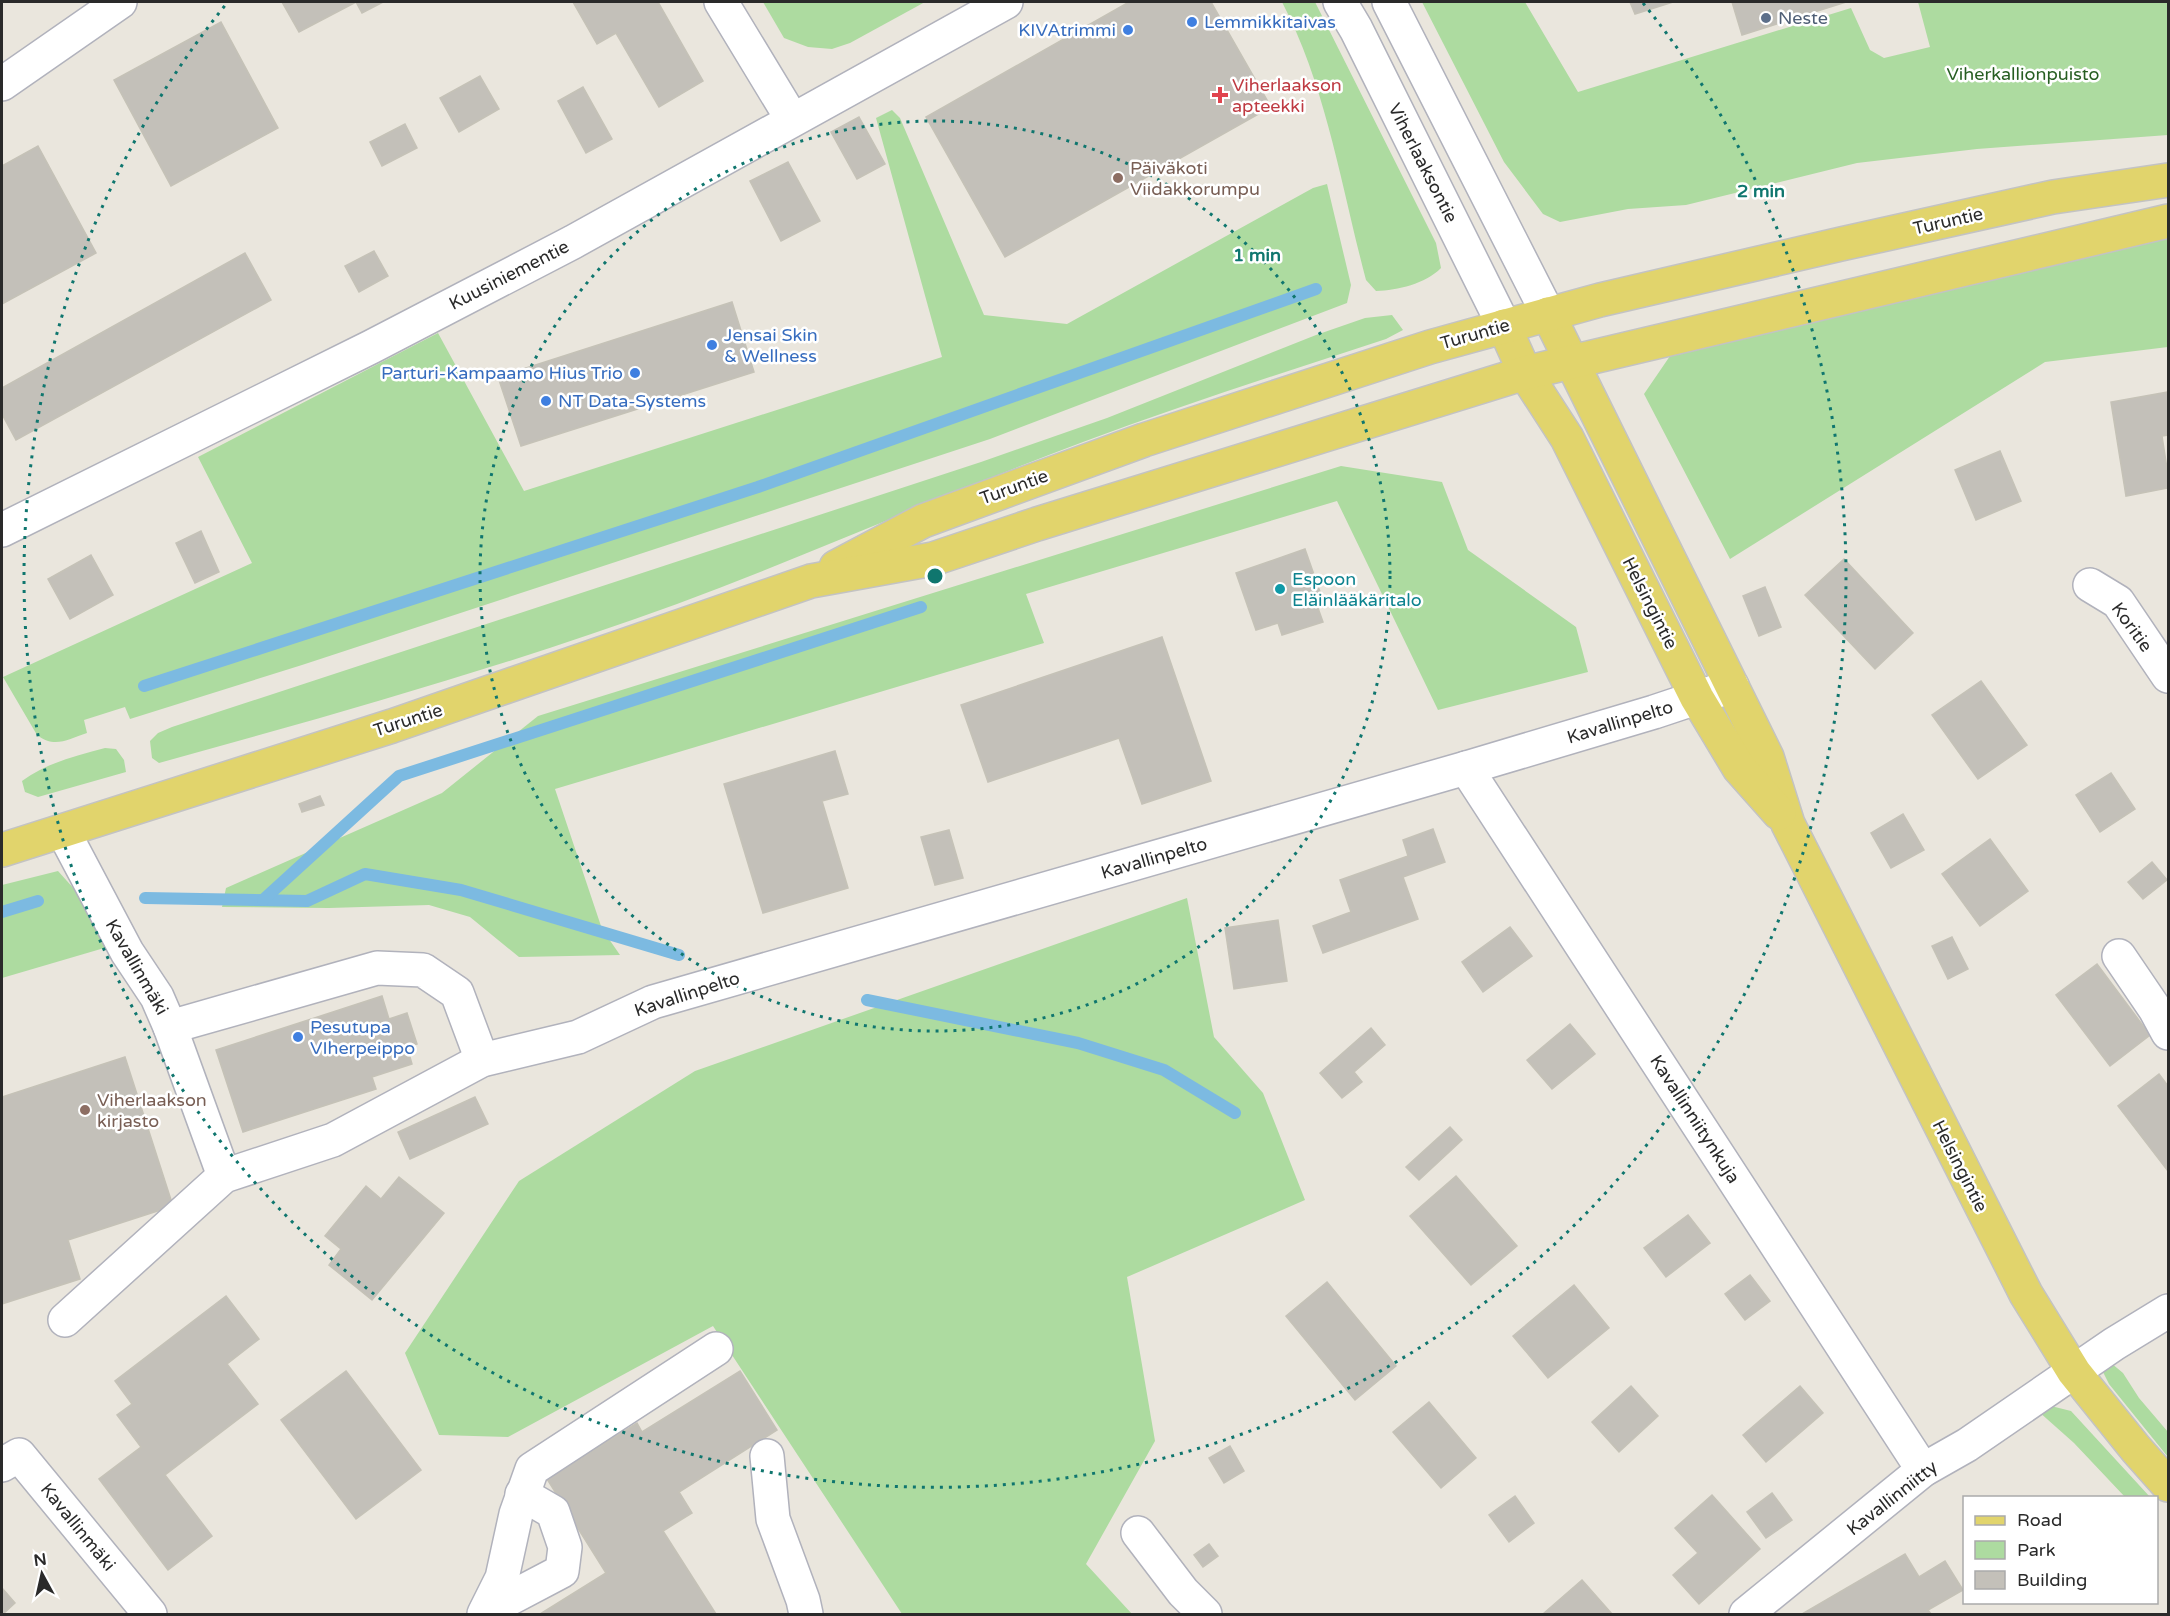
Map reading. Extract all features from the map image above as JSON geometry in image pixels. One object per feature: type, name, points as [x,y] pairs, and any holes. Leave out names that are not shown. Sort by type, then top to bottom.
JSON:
[{"type":"main road","name":"Turuntie","points":[[811,581],[923,521],[1144,440],[1430,347],[1548,314],[1841,244],[2053,197],[2169,180]]},
{"type":"main road","name":"Turuntie","points":[[2,850],[392,726],[811,581],[933,559],[1037,524],[1525,373],[2169,221]]},
{"type":"main road","name":"Helsingintie","points":[[1548,314],[1610,444],[1767,757],[1788,824],[2026,1294],[2074,1372],[2136,1449],[2169,1485]]},
{"type":"main road","name":"Helsingintie","points":[[1504,326],[1525,373],[1567,438],[1697,698],[1739,768],[1788,824]]},
{"type":"street","points":[[2,84],[120,2]]},
{"type":"street","points":[[721,2],[792,119]]},
{"type":"street","name":"Kuusiniementie","points":[[2,530],[371,347],[573,243],[792,119],[1006,2]]},
{"type":"street","name":"Viherlaaksontie","points":[[1340,2],[1356,29],[1504,326]]},
{"type":"street","points":[[1389,2],[1548,314]]},
{"type":"street","name":"Koritie","points":[[2090,585],[2118,602],[2169,676]]},
{"type":"street","name":"Kavallinpelto","points":[[224,1176],[333,1140],[482,1060],[578,1037],[653,1002],[1466,768],[1654,712],[1732,686]]},
{"type":"street","name":"Kavallinniitynkuja","points":[[1466,768],[1923,1470]]},
{"type":"street","name":"Kavallinmäki","points":[[63,831],[127,952],[157,997],[224,1176]]},
{"type":"street","points":[[2119,956],[2155,1008],[2169,1033]]},
{"type":"street","points":[[170,1027],[377,968],[423,969],[457,993],[482,1060]]},
{"type":"street","points":[[65,1320],[224,1176]]},
{"type":"street","name":"Kavallinniitty","points":[[1746,1614],[1923,1470],[1966,1445],[2169,1311]]},
{"type":"street","points":[[485,1613],[502,1578],[516,1514],[532,1468],[716,1349]]},
{"type":"street","name":"Kavallinmäki","points":[[2,1465],[19,1455],[150,1614]]},
{"type":"street","points":[[767,1456],[773,1519],[806,1614]]},
{"type":"street","points":[[485,1613],[562,1570],[565,1547],[553,1512],[522,1494]]},
{"type":"street","points":[[1138,1533],[1183,1592],[1205,1614]]},
{"type":"green space","points":[[763,2],[925,2],[850,43],[832,49],[808,47],[784,38]]},
{"type":"green space","points":[[1282,2],[1315,2],[1436,243],[1441,268],[1435,274],[1402,288],[1376,291],[1366,280],[1322,103],[1298,35]]},
{"type":"green space","name":"Viherkallionpuisto","points":[[1422,2],[1525,2],[1578,92],[1851,8],[1870,50],[1884,58],[1930,47],[1918,2],[2168,2],[2168,135],[1977,149],[1857,163],[1686,205],[1628,209],[1560,222],[1543,214],[1504,162]]},
{"type":"green space","points":[[892,110],[900,118],[984,315],[1067,324],[1313,188],[1327,184],[1351,285],[1347,303],[990,439],[302,665],[130,719],[125,707],[84,720],[87,733],[62,742],[50,741],[37,735],[3,677],[252,563],[198,457],[438,333],[524,491],[942,357],[876,118]]},
{"type":"green space","points":[[2168,237],[2168,347],[2045,362],[1730,559],[1644,394],[1670,356],[1952,284]]},
{"type":"green space","points":[[1392,315],[1403,330],[1386,339],[1083,442],[779,564],[613,627],[355,708],[159,763],[152,758],[150,741],[158,733],[172,727],[981,462],[1107,418],[1316,335],[1365,318]]},
{"type":"green space","points":[[1341,466],[1442,482],[1468,550],[1576,627],[1588,672],[1438,710],[1337,501],[1026,594],[1044,643],[555,789],[602,929],[620,955],[519,957],[470,917],[429,905],[329,908],[222,907],[226,888],[442,793],[538,716]]},
{"type":"green space","points":[[105,748],[116,749],[124,760],[126,772],[38,797],[25,792],[22,781],[41,769]]},
{"type":"green space","points":[[58,871],[84,900],[111,946],[2,978],[2,885]]},
{"type":"green space","points":[[1187,898],[1214,1037],[1263,1093],[1305,1200],[1127,1277],[1155,1441],[1086,1564],[1132,1614],[902,1614],[713,1326],[508,1437],[439,1435],[405,1353],[519,1181],[695,1071]]},
{"type":"green space","points":[[2111,1363],[2123,1373],[2139,1398],[2168,1432],[2168,1457],[2109,1384],[2100,1366]]},
{"type":"green space","points":[[2051,1406],[2071,1411],[2149,1496],[2124,1496],[2074,1443],[2038,1411]]},
{"type":"building","points":[[282,2],[356,2],[299,32]]},
{"type":"building","points":[[356,2],[383,2],[362,13]]},
{"type":"building","points":[[573,2],[658,2],[703,81],[659,107],[616,33],[597,44]]},
{"type":"building","points":[[1129,2],[1211,2],[1271,107],[1005,257],[926,117]]},
{"type":"building","points":[[1630,2],[1673,2],[1635,14]]},
{"type":"building","name":"Neste","points":[[1732,2],[1846,2],[1742,35]]},
{"type":"building","points":[[221,22],[278,128],[171,186],[114,80]]},
{"type":"building","points":[[480,76],[499,109],[459,132],[440,98]]},
{"type":"building","points":[[583,87],[612,139],[586,153],[558,101]]},
{"type":"building","points":[[859,117],[885,164],[857,179],[831,132]]},
{"type":"building","points":[[405,124],[417,148],[382,166],[370,142]]},
{"type":"building","points":[[38,146],[96,253],[2,304],[2,166]]},
{"type":"building","points":[[788,162],[820,221],[781,241],[750,181]]},
{"type":"building","points":[[374,251],[388,276],[359,292],[345,266]]},
{"type":"building","points":[[245,253],[271,300],[16,440],[2,414],[2,388]]},
{"type":"building","points":[[732,302],[754,372],[521,446],[498,377]]},
{"type":"building","points":[[2168,392],[2168,435],[2162,436],[2168,488],[2126,496],[2111,402]]},
{"type":"building","points":[[2000,451],[2021,501],[1976,520],[1955,470]]},
{"type":"building","points":[[201,531],[219,572],[195,583],[176,543]]},
{"type":"building","name":"Espoon Eläinlääkäritalo","points":[[1305,549],[1325,606],[1318,608],[1323,622],[1282,635],[1278,623],[1256,630],[1236,573]]},
{"type":"building","points":[[91,555],[113,595],[70,619],[48,579]]},
{"type":"building","points":[[1844,559],[1913,633],[1875,669],[1805,595]]},
{"type":"building","points":[[1765,587],[1781,627],[1759,636],[1743,596]]},
{"type":"building","points":[[1162,637],[1211,781],[1142,804],[1119,738],[988,782],[961,705]]},
{"type":"building","points":[[1981,681],[2027,745],[1978,779],[1932,715]]},
{"type":"building","points":[[835,751],[848,794],[822,801],[848,888],[763,913],[724,784]]},
{"type":"building","points":[[2111,773],[2135,809],[2100,832],[2076,795]]},
{"type":"building","points":[[320,796],[324,805],[302,812],[299,804]]},
{"type":"building","points":[[1903,814],[1924,850],[1891,868],[1871,833]]},
{"type":"building","points":[[1433,829],[1445,862],[1403,877],[1418,919],[1323,953],[1313,926],[1351,912],[1340,880],[1408,856],[1403,840]]},
{"type":"building","points":[[949,830],[963,878],[935,885],[921,837]]},
{"type":"building","points":[[1990,839],[2028,891],[1980,926],[1942,874]]},
{"type":"building","points":[[2152,862],[2167,880],[2143,899],[2128,882]]},
{"type":"building","points":[[1278,920],[1287,981],[1234,989],[1225,928]]},
{"type":"building","points":[[1510,927],[1532,956],[1483,992],[1462,962]]},
{"type":"building","points":[[1952,937],[1968,969],[1948,979],[1932,946]]},
{"type":"building","points":[[2097,964],[2150,1035],[2110,1066],[2056,995]]},
{"type":"building","points":[[382,996],[389,1019],[407,1013],[417,1044],[407,1047],[412,1064],[372,1077],[376,1089],[243,1132],[216,1050]]},
{"type":"building","points":[[1570,1024],[1595,1054],[1552,1089],[1527,1060]]},
{"type":"building","points":[[1371,1028],[1385,1045],[1354,1072],[1362,1082],[1342,1098],[1320,1073]]},
{"type":"building","points":[[125,1057],[173,1206],[68,1240],[80,1279],[2,1304],[2,1097]]},
{"type":"building","points":[[2159,1074],[2168,1086],[2168,1171],[2118,1106]]},
{"type":"building","points":[[475,1097],[488,1124],[410,1159],[398,1132]]},
{"type":"building","points":[[1450,1127],[1462,1140],[1419,1180],[1406,1167]]},
{"type":"building","points":[[1456,1176],[1517,1246],[1471,1285],[1410,1216]]},
{"type":"building","points":[[399,1177],[444,1213],[372,1300],[329,1265],[341,1249],[325,1236],[366,1186],[381,1199]]},
{"type":"building","points":[[1688,1215],[1710,1243],[1666,1277],[1644,1248]]},
{"type":"building","points":[[1750,1275],[1770,1301],[1745,1320],[1725,1294]]},
{"type":"building","points":[[1327,1282],[1396,1366],[1355,1400],[1286,1316]]},
{"type":"building","points":[[1574,1285],[1609,1328],[1548,1378],[1513,1336]]},
{"type":"building","points":[[226,1296],[259,1339],[227,1364],[258,1404],[165,1475],[212,1536],[168,1570],[99,1479],[141,1447],[117,1415],[132,1404],[115,1381]]},
{"type":"building","points":[[346,1371],[421,1470],[356,1519],[281,1420]]},
{"type":"building","points":[[740,1371],[777,1430],[679,1492],[692,1513],[663,1531],[716,1614],[540,1614],[606,1573],[547,1479],[637,1423],[642,1432]]},
{"type":"building","points":[[1631,1386],[1658,1416],[1619,1452],[1592,1422]]},
{"type":"building","points":[[1800,1386],[1823,1413],[1766,1462],[1743,1435]]},
{"type":"building","points":[[1429,1402],[1476,1458],[1441,1488],[1393,1432]]},
{"type":"building","points":[[1230,1446],[1244,1471],[1224,1483],[1209,1458]]},
{"type":"building","points":[[1772,1493],[1792,1520],[1766,1538],[1747,1512]]},
{"type":"building","points":[[1712,1495],[1760,1549],[1699,1604],[1673,1575],[1698,1553],[1675,1528]]},
{"type":"building","points":[[1515,1496],[1534,1523],[1509,1542],[1489,1515]]},
{"type":"building","points":[[1209,1544],[1218,1556],[1203,1567],[1194,1555]]},
{"type":"building","points":[[1905,1554],[1919,1577],[1945,1561],[1963,1590],[1928,1610],[1931,1614],[1802,1614]]},
{"type":"building","points":[[1582,1580],[1612,1614],[1543,1614]]},
{"type":"building","points":[[2,1588],[15,1603],[3,1614],[2,1614]]},
{"type":"waterway","points":[[144,686],[758,487],[1316,289]]},
{"type":"waterway","points":[[263,900],[399,776],[921,607]]},
{"type":"waterway","points":[[145,898],[307,901],[365,874],[461,890],[679,955]]},
{"type":"waterway","points":[[2,912],[38,901]]},
{"type":"waterway","points":[[867,1000],[1078,1043],[1164,1070],[1235,1113]]},
{"type":"place","name":"Neste","points":[[1766,18]]},
{"type":"place","name":"Lemmikkitaivas","points":[[1192,22]]},
{"type":"place","name":"KIVAtrimmi","points":[[1128,30]]},
{"type":"place","name":"Viherlaakson apteekki","points":[[1220,95]]},
{"type":"place","name":"Päiväkoti Viidakkorumpu","points":[[1118,178]]},
{"type":"place","name":"Jensai Skin & Wellness","points":[[712,345]]},
{"type":"place","name":"Parturi-Kampaamo Hius Trio","points":[[635,373]]},
{"type":"place","name":"NT Data-Systems","points":[[546,401]]},
{"type":"place","name":"Espoon Eläinlääkäritalo","points":[[1280,589]]},
{"type":"place","name":"Pesutupa VIherpeippo","points":[[298,1037]]},
{"type":"place","name":"Viherlaakson kirjasto","points":[[85,1110]]}]
